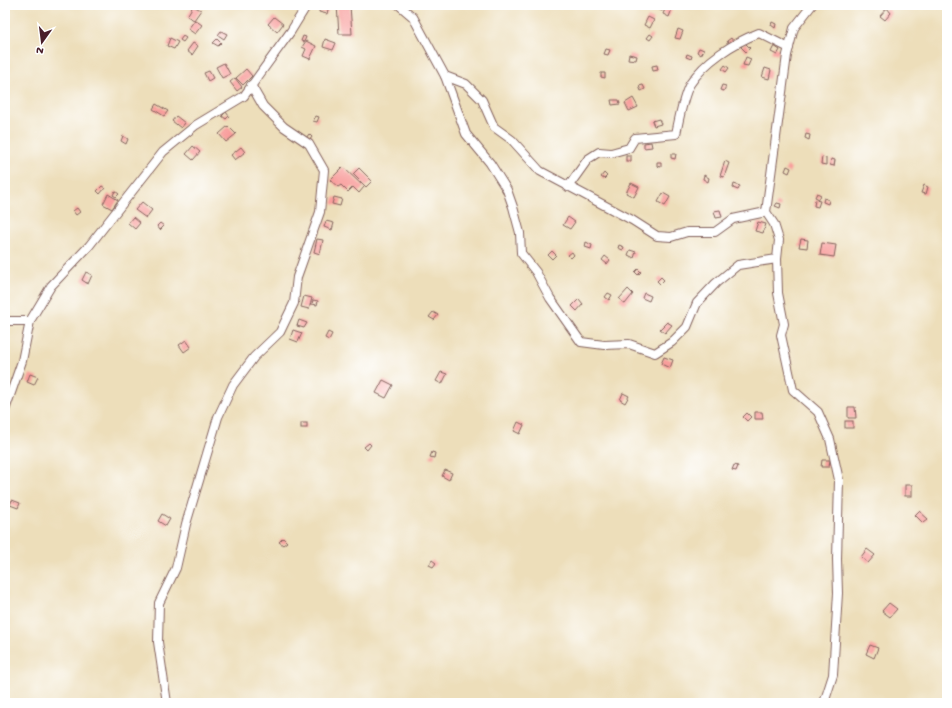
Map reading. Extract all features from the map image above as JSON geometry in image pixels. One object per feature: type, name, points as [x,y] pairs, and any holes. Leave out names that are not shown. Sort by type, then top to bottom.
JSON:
[{"type":"street","points":[[5,410],[22,361],[30,321],[51,286],[88,246],[163,152],[196,125],[244,96],[291,31],[306,5]]},
{"type":"street","points":[[399,5],[412,17],[445,76],[466,134],[490,163],[507,190],[520,233],[521,253],[536,272],[550,298],[582,342],[604,345],[630,344],[655,353],[672,342],[687,327],[697,303],[716,283],[738,265],[777,259]]},
{"type":"street","points":[[812,5],[794,28],[789,48],[778,116],[774,158],[766,212],[774,224],[779,240],[777,259],[778,293],[784,324],[781,335],[793,390],[818,412],[830,439],[839,480],[837,559],[838,593],[833,676],[824,703]]},
{"type":"street","points":[[568,187],[588,159],[599,152],[611,153],[629,148],[634,138],[676,134],[690,85],[704,67],[732,47],[758,34],[789,48]]},
{"type":"street","points":[[445,76],[466,84],[482,100],[494,127],[512,140],[540,171],[632,220],[657,236],[671,237],[686,232],[715,232],[733,219],[766,212]]},
{"type":"street","points":[[167,703],[158,642],[160,603],[176,568],[186,524],[218,417],[233,385],[254,357],[280,332],[294,303],[297,277],[320,212],[324,170],[309,144],[284,127],[263,106],[251,86]]},
{"type":"street","points":[[5,320],[30,321]]},
{"type":"building","points":[[320,5],[329,5],[327,14],[319,12]]},
{"type":"building","points":[[337,5],[350,5],[352,34],[339,34]]},
{"type":"building","points":[[660,5],[665,5],[662,11],[658,9]]},
{"type":"building","points":[[193,6],[201,10],[194,20],[187,16]]},
{"type":"building","points":[[666,7],[672,9],[669,17],[663,14]]},
{"type":"building","points":[[887,8],[891,13],[885,20],[880,16]]},
{"type":"building","points":[[274,17],[283,24],[277,32],[268,24]]},
{"type":"building","points":[[648,17],[654,20],[650,28],[644,25]]},
{"type":"building","points":[[195,20],[202,25],[195,34],[188,29]]},
{"type":"building","points":[[772,22],[776,24],[775,28],[771,25]]},
{"type":"building","points":[[678,29],[683,31],[680,39],[675,38]]},
{"type":"building","points":[[221,31],[227,34],[224,39],[218,35]]},
{"type":"building","points":[[650,34],[653,36],[650,40],[647,38]]},
{"type":"building","points":[[183,36],[186,38],[183,42],[180,40]]},
{"type":"building","points":[[303,36],[306,37],[304,42],[301,41]]},
{"type":"building","points":[[170,38],[178,42],[174,49],[167,46]]},
{"type":"building","points":[[731,38],[733,41],[729,44],[727,41]]},
{"type":"building","points":[[217,39],[221,43],[218,46],[213,43]]},
{"type":"building","points":[[325,39],[336,43],[333,50],[323,47]]},
{"type":"building","points":[[306,41],[316,46],[310,59],[303,56],[306,49],[302,47]]},
{"type":"building","points":[[193,43],[198,46],[192,55],[187,51]]},
{"type":"building","points":[[745,43],[750,48],[746,52],[741,47]]},
{"type":"building","points":[[774,46],[780,50],[777,55],[771,52]]},
{"type":"building","points":[[699,48],[704,50],[701,55],[697,52]]},
{"type":"building","points":[[606,49],[610,50],[608,55],[604,54]]},
{"type":"building","points":[[629,54],[637,56],[636,60],[628,59]]},
{"type":"building","points":[[687,54],[692,56],[691,59],[686,57]]},
{"type":"building","points":[[746,57],[751,59],[748,66],[743,65]]},
{"type":"building","points":[[224,63],[230,74],[222,78],[216,67]]},
{"type":"building","points":[[657,65],[658,70],[653,71],[652,66]]},
{"type":"building","points":[[725,65],[729,68],[726,72],[722,69]]},
{"type":"building","points":[[765,68],[771,70],[769,79],[762,77]]},
{"type":"building","points":[[246,69],[252,76],[243,85],[236,78]]},
{"type":"building","points":[[209,71],[213,78],[208,81],[204,73]]},
{"type":"building","points":[[601,73],[605,73],[605,78],[601,77]]},
{"type":"building","points":[[235,78],[242,87],[237,91],[230,82]]},
{"type":"building","points":[[643,85],[645,89],[641,91],[639,86]]},
{"type":"building","points":[[722,85],[726,86],[724,91],[720,90]]},
{"type":"building","points":[[633,98],[638,107],[629,111],[625,103]]},
{"type":"building","points":[[611,100],[619,100],[620,104],[612,105]]},
{"type":"building","points":[[156,104],[168,111],[164,116],[153,109]]},
{"type":"building","points":[[226,112],[229,116],[226,119],[222,116]]},
{"type":"building","points":[[176,116],[185,123],[181,128],[172,121]]},
{"type":"building","points":[[316,116],[319,117],[317,122],[313,121]]},
{"type":"building","points":[[659,119],[661,124],[654,126],[652,121]]},
{"type":"building","points":[[228,126],[236,134],[226,142],[219,134]]},
{"type":"building","points":[[309,134],[312,137],[309,141],[306,138]]},
{"type":"building","points":[[806,134],[810,135],[809,140],[805,138]]},
{"type":"building","points":[[123,136],[128,139],[126,144],[121,141]]},
{"type":"building","points":[[651,142],[652,147],[644,148],[644,143]]},
{"type":"building","points":[[193,146],[200,152],[193,160],[186,154]]},
{"type":"building","points":[[241,147],[245,152],[235,160],[231,155]]},
{"type":"building","points":[[671,154],[676,154],[675,159],[671,158]]},
{"type":"building","points":[[626,156],[631,156],[631,161],[626,161]]},
{"type":"building","points":[[822,157],[826,158],[826,165],[821,164]]},
{"type":"building","points":[[831,159],[835,160],[834,166],[830,165]]},
{"type":"building","points":[[725,161],[729,163],[724,177],[720,176]]},
{"type":"building","points":[[657,162],[661,162],[661,167],[657,166]]},
{"type":"building","points":[[787,166],[791,168],[789,173],[785,171]]},
{"type":"building","points":[[343,167],[364,187],[359,193],[353,187],[348,192],[341,185],[338,187],[330,180]]},
{"type":"building","points":[[359,168],[372,181],[366,187],[353,174]]},
{"type":"building","points":[[604,173],[607,176],[604,179],[601,177]]},
{"type":"building","points":[[704,175],[709,178],[708,182],[703,179]]},
{"type":"building","points":[[631,183],[639,187],[634,197],[626,193]]},
{"type":"building","points":[[734,184],[740,186],[738,190],[733,188]]},
{"type":"building","points":[[924,185],[928,187],[926,194],[921,193]]},
{"type":"building","points":[[102,186],[105,188],[100,194],[97,191]]},
{"type":"building","points":[[115,191],[119,194],[116,197],[113,195]]},
{"type":"building","points":[[663,193],[670,197],[665,206],[658,202]]},
{"type":"building","points":[[817,193],[821,195],[819,199],[815,197]]},
{"type":"building","points":[[108,194],[118,200],[112,209],[103,204]]},
{"type":"building","points":[[334,197],[342,199],[340,206],[332,204]]},
{"type":"building","points":[[824,198],[829,200],[828,204],[823,202]]},
{"type":"building","points":[[815,200],[820,201],[818,207],[814,206]]},
{"type":"building","points":[[142,202],[152,210],[146,218],[135,210]]},
{"type":"building","points":[[777,203],[781,204],[780,208],[775,206]]},
{"type":"building","points":[[77,208],[80,212],[76,215],[73,211]]},
{"type":"building","points":[[720,210],[722,217],[716,218],[714,211]]},
{"type":"building","points":[[133,217],[140,223],[135,229],[128,223]]},
{"type":"building","points":[[568,217],[575,222],[570,229],[563,225]]},
{"type":"building","points":[[326,221],[334,223],[332,230],[324,227]]},
{"type":"building","points":[[758,222],[766,224],[763,233],[755,231]]},
{"type":"building","points":[[160,223],[164,226],[160,230],[157,226]]},
{"type":"building","points":[[317,239],[323,240],[320,254],[314,252]]},
{"type":"building","points":[[801,239],[808,240],[807,248],[799,247]]},
{"type":"building","points":[[586,242],[592,245],[591,249],[585,247]]},
{"type":"building","points":[[822,243],[836,245],[834,257],[820,255]]},
{"type":"building","points":[[619,245],[624,247],[623,250],[618,248]]},
{"type":"building","points":[[630,250],[636,252],[634,258],[628,255]]},
{"type":"building","points":[[552,251],[556,255],[552,259],[548,255]]},
{"type":"building","points":[[572,252],[574,255],[571,258],[568,255]]},
{"type":"building","points":[[605,256],[610,260],[607,264],[602,260]]},
{"type":"building","points":[[638,269],[641,272],[638,275],[635,272]]},
{"type":"building","points":[[86,272],[92,275],[88,284],[82,280]]},
{"type":"building","points":[[661,277],[664,280],[660,284],[657,281]]},
{"type":"building","points":[[628,289],[633,294],[625,304],[619,299]]},
{"type":"building","points":[[608,293],[612,295],[609,300],[605,297]]},
{"type":"building","points":[[644,293],[651,296],[649,301],[642,298]]},
{"type":"building","points":[[304,296],[312,298],[309,309],[301,307]]},
{"type":"building","points":[[579,299],[583,304],[577,311],[572,306]]},
{"type":"building","points":[[313,300],[318,301],[317,305],[312,304]]},
{"type":"building","points":[[433,312],[438,315],[434,320],[429,317]]},
{"type":"building","points":[[299,320],[307,323],[304,328],[297,326]]},
{"type":"building","points":[[667,322],[672,325],[665,333],[660,329]]},
{"type":"building","points":[[293,330],[302,333],[298,342],[290,339]]},
{"type":"building","points":[[328,332],[332,334],[329,340],[325,338]]},
{"type":"building","points":[[186,340],[191,347],[184,352],[179,345]]},
{"type":"building","points":[[664,357],[673,360],[670,368],[661,364]]},
{"type":"building","points":[[441,372],[447,374],[442,384],[436,381]]},
{"type":"building","points":[[30,374],[38,377],[34,385],[27,382]]},
{"type":"building","points":[[383,380],[393,385],[386,398],[376,393]]},
{"type":"building","points":[[623,393],[629,396],[625,403],[620,400]]},
{"type":"building","points":[[848,407],[855,407],[856,418],[848,418]]},
{"type":"building","points":[[755,412],[762,412],[763,419],[755,419]]},
{"type":"building","points":[[747,413],[751,417],[747,421],[743,417]]},
{"type":"building","points":[[845,421],[853,421],[853,428],[845,428]]},
{"type":"building","points":[[518,422],[524,425],[520,434],[514,431]]},
{"type":"building","points":[[301,423],[307,423],[307,428],[301,428]]},
{"type":"building","points":[[369,443],[371,445],[367,450],[364,447]]},
{"type":"building","points":[[432,452],[435,453],[434,458],[430,457]]},
{"type":"building","points":[[822,460],[830,460],[829,467],[821,467]]},
{"type":"building","points":[[734,465],[738,466],[736,471],[732,470]]},
{"type":"building","points":[[445,470],[452,473],[449,480],[442,476]]},
{"type":"building","points":[[905,485],[912,485],[912,496],[905,496]]},
{"type":"building","points":[[12,500],[20,503],[18,508],[10,505]]},
{"type":"building","points":[[919,511],[928,519],[923,523],[915,515]]},
{"type":"building","points":[[162,514],[170,519],[166,526],[158,521]]},
{"type":"building","points":[[283,538],[287,542],[283,545],[279,542]]},
{"type":"building","points":[[867,549],[875,555],[868,563],[861,557]]},
{"type":"building","points":[[432,560],[436,563],[433,567],[429,565]]},
{"type":"building","points":[[889,603],[897,609],[890,617],[882,611]]},
{"type":"building","points":[[870,645],[878,648],[874,658],[866,654]]}]
